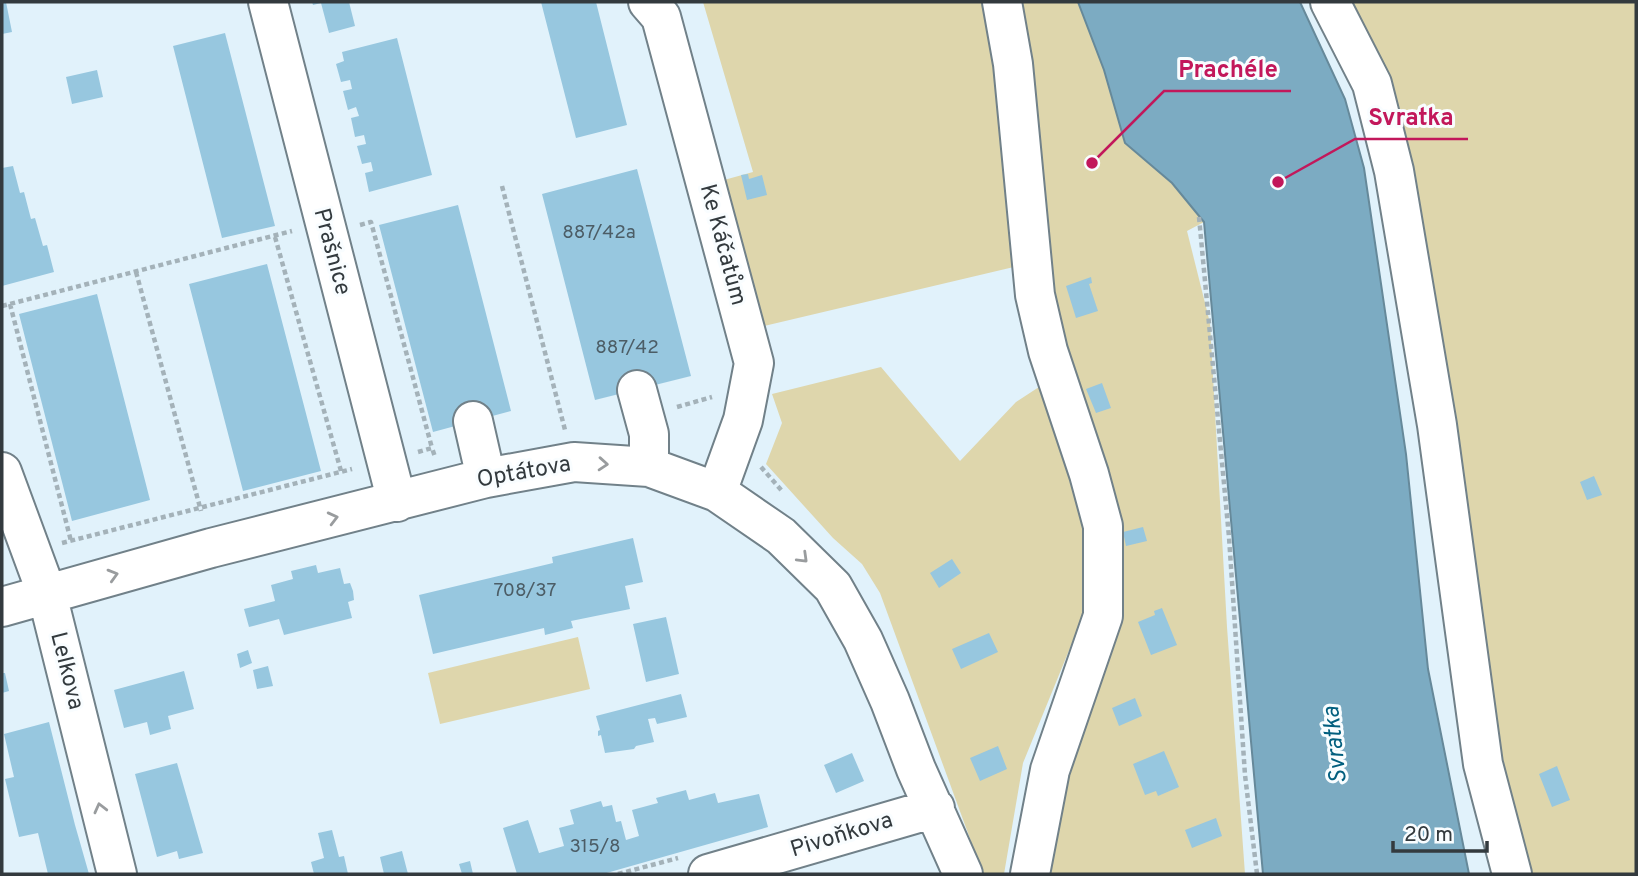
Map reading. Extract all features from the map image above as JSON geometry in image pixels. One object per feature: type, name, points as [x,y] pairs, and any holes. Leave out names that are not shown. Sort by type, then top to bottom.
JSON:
[{"type":"street","name":"Prašnice","points":[[268,2],[397,502]]},
{"type":"street","name":"Ke Káčatům","points":[[648,2],[661,17],[754,363],[743,420],[717,492]]},
{"type":"street","points":[[1002,2],[1013,64],[1035,295],[1048,351],[1089,474],[1103,526],[1103,616],[1050,770],[1030,874]]},
{"type":"street","points":[[1330,2],[1372,85],[1394,171],[1437,425],[1483,764],[1512,874]]},
{"type":"street","points":[[637,390],[649,434],[649,467]]},
{"type":"street","points":[[473,421],[486,478]]},
{"type":"street","name":"Optátova","points":[[2,607],[211,548],[486,478],[574,462],[649,467],[717,492],[781,536],[836,592],[863,640],[916,769],[964,874]]},
{"type":"street","name":"Lelkova","points":[[4,484],[47,594],[117,874]]},
{"type":"street","name":"Pivoňkova","points":[[708,874],[935,808]]},
{"type":"path","points":[[502,186],[574,462]]},
{"type":"path","points":[[1199,217],[1229,537],[1245,775],[1257,874]]},
{"type":"path","points":[[2,306],[298,230]]},
{"type":"path","points":[[275,237],[341,471]]},
{"type":"path","points":[[136,272],[211,548]]},
{"type":"path","points":[[10,304],[71,541]]},
{"type":"shaded area","points":[[703,2],[995,2],[1026,264],[760,327],[724,180],[753,172]]},
{"type":"shaded area","points":[[1018,2],[1078,2],[1104,70],[1125,143],[1172,183],[1204,222],[1187,231],[1210,323],[1227,627],[1245,874],[1042,874],[1047,808],[1116,619],[1106,482],[1050,288]]},
{"type":"shaded area","points":[[1342,2],[1636,2],[1636,874],[1518,874],[1444,422]]},
{"type":"shaded area","points":[[881,367],[960,461],[1016,402],[1039,387],[1080,499],[1090,599],[1023,763],[1004,874],[983,874],[880,593],[862,564],[833,538],[766,464],[782,423],[772,394]]},
{"type":"shaded area","points":[[578,637],[590,689],[440,724],[428,673]]},
{"type":"water","points":[[1078,2],[1300,2],[1345,99],[1364,168],[1406,454],[1428,669],[1469,874],[1263,874],[1204,222],[1172,183],[1125,143],[1104,70]]},
{"type":"building","points":[[2,2],[6,2],[12,32],[2,34]]},
{"type":"building","points":[[312,2],[349,2],[355,26],[329,33],[321,3],[313,5]]},
{"type":"building","points":[[541,2],[596,2],[627,125],[576,138]]},
{"type":"building","points":[[225,33],[275,226],[222,238],[173,46]]},
{"type":"building","points":[[397,38],[432,175],[369,192],[365,173],[373,171],[371,162],[362,164],[357,146],[366,144],[364,135],[355,137],[351,118],[359,116],[356,107],[348,110],[343,91],[352,89],[350,80],[341,82],[336,64],[344,61],[342,52]]},
{"type":"building","points":[[97,70],[103,97],[72,104],[66,77]]},
{"type":"building","points":[[13,166],[31,219],[35,218],[43,246],[47,245],[54,272],[2,286],[2,168]]},
{"type":"building","points":[[637,169],[691,376],[595,400],[542,194]]},
{"type":"building","points":[[748,174],[749,179],[762,175],[767,195],[747,200],[741,175]]},
{"type":"building","points":[[458,205],[511,411],[433,432],[379,225]]},
{"type":"building","points":[[267,264],[321,471],[243,491],[189,284]]},
{"type":"building","points":[[1091,277],[1092,283],[1089,284],[1098,311],[1076,318],[1066,286]]},
{"type":"building","points":[[97,294],[150,500],[72,521],[19,314]]},
{"type":"building","points":[[1102,383],[1111,408],[1096,413],[1086,389]]},
{"type":"building","points":[[1594,476],[1602,495],[1587,500],[1580,482]]},
{"type":"building","points":[[1143,527],[1147,541],[1126,546],[1123,532]]},
{"type":"building","points":[[633,538],[643,582],[625,586],[630,609],[571,621],[573,628],[545,635],[544,628],[433,654],[419,595],[553,563],[552,557]]},
{"type":"building","points":[[952,559],[961,573],[939,588],[930,573]]},
{"type":"building","points":[[316,565],[318,573],[340,568],[344,584],[350,583],[353,591],[354,600],[348,602],[352,618],[284,635],[279,619],[249,627],[244,609],[275,601],[271,585],[293,579],[291,571]]},
{"type":"building","points":[[1162,608],[1177,645],[1151,655],[1138,622],[1155,615],[1154,611]]},
{"type":"building","points":[[666,617],[679,674],[646,682],[633,624]]},
{"type":"building","points":[[989,633],[998,652],[961,669],[952,649]]},
{"type":"building","points":[[248,650],[252,663],[240,668],[237,654]]},
{"type":"building","points":[[268,666],[273,686],[257,689],[253,670]]},
{"type":"building","points":[[184,671],[194,709],[168,716],[171,729],[150,735],[147,722],[124,728],[114,690]]},
{"type":"building","points":[[2,673],[5,673],[9,691],[2,693]]},
{"type":"building","points":[[681,694],[687,717],[657,724],[655,718],[648,719],[654,742],[636,746],[634,749],[605,753],[601,735],[598,736],[600,730],[596,716]]},
{"type":"building","points":[[1135,698],[1142,716],[1119,726],[1112,708]]},
{"type":"building","points":[[49,722],[89,874],[48,874],[38,833],[19,837],[5,779],[14,777],[4,734]]},
{"type":"building","points":[[998,746],[1007,769],[980,781],[970,758]]},
{"type":"building","points":[[1164,751],[1179,787],[1158,796],[1156,791],[1145,795],[1133,764]]},
{"type":"building","points":[[852,753],[864,781],[836,793],[824,765]]},
{"type":"building","points":[[177,763],[203,853],[179,859],[177,851],[157,857],[135,774]]},
{"type":"building","points":[[1557,766],[1570,800],[1552,807],[1539,774]]},
{"type":"building","points":[[686,790],[689,800],[715,793],[718,803],[759,794],[768,827],[603,874],[517,874],[503,828],[528,820],[539,853],[564,846],[559,828],[574,824],[570,810],[601,801],[603,807],[612,805],[616,822],[621,821],[626,840],[639,836],[632,810],[658,803],[656,798]]},
{"type":"building","points":[[1216,818],[1222,836],[1192,848],[1185,830]]},
{"type":"building","points":[[332,830],[339,857],[344,856],[348,874],[314,874],[311,862],[324,858],[318,833]]},
{"type":"building","points":[[402,851],[408,874],[384,874],[380,857]]},
{"type":"building","points":[[470,861],[473,874],[462,874],[459,864]]},
{"type":"place","name":"Prachéle","points":[[1092,163]]},
{"type":"place","name":"Svratka","points":[[1278,182]]}]
